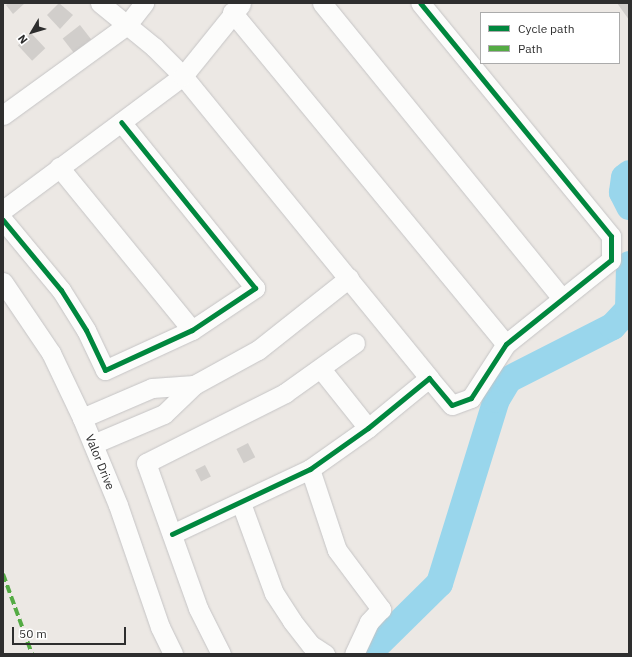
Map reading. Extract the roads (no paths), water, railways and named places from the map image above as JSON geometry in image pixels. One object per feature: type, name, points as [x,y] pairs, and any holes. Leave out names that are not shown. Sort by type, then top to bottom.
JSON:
[{"type":"street","points":[[100,3],[127,25],[183,76],[452,405],[471,398],[506,344],[611,260],[611,236],[420,3]]},
{"type":"street","points":[[3,115],[127,25],[144,3]]},
{"type":"street","points":[[322,3],[562,298]]},
{"type":"street","points":[[3,210],[183,76],[237,8],[506,344]]},
{"type":"street","points":[[3,220],[61,290],[86,330],[105,370],[192,330],[255,288],[121,122]]},
{"type":"street","points":[[59,167],[192,330]]},
{"type":"street","points":[[92,444],[164,414],[194,385],[258,350],[349,278]]},
{"type":"street","name":"Valor Drive","points":[[3,282],[51,353],[82,418],[118,505],[160,627],[173,654]]},
{"type":"street","points":[[222,654],[198,608],[146,463],[253,411],[321,369],[355,343]]},
{"type":"street","points":[[321,369],[368,428]]},
{"type":"street","points":[[172,534],[241,504],[310,470],[368,428],[429,378]]},
{"type":"street","points":[[82,418],[152,388],[194,385]]},
{"type":"street","points":[[310,470],[336,550],[381,609],[369,622],[354,654]]},
{"type":"street","points":[[241,504],[274,593],[292,621],[311,645],[325,654]]},
{"type":"waterway","points":[[629,173],[624,177],[622,192],[629,206]]},
{"type":"waterway","points":[[373,654],[374,647],[439,583],[496,399],[508,379],[612,326],[628,309],[629,264]]}]
